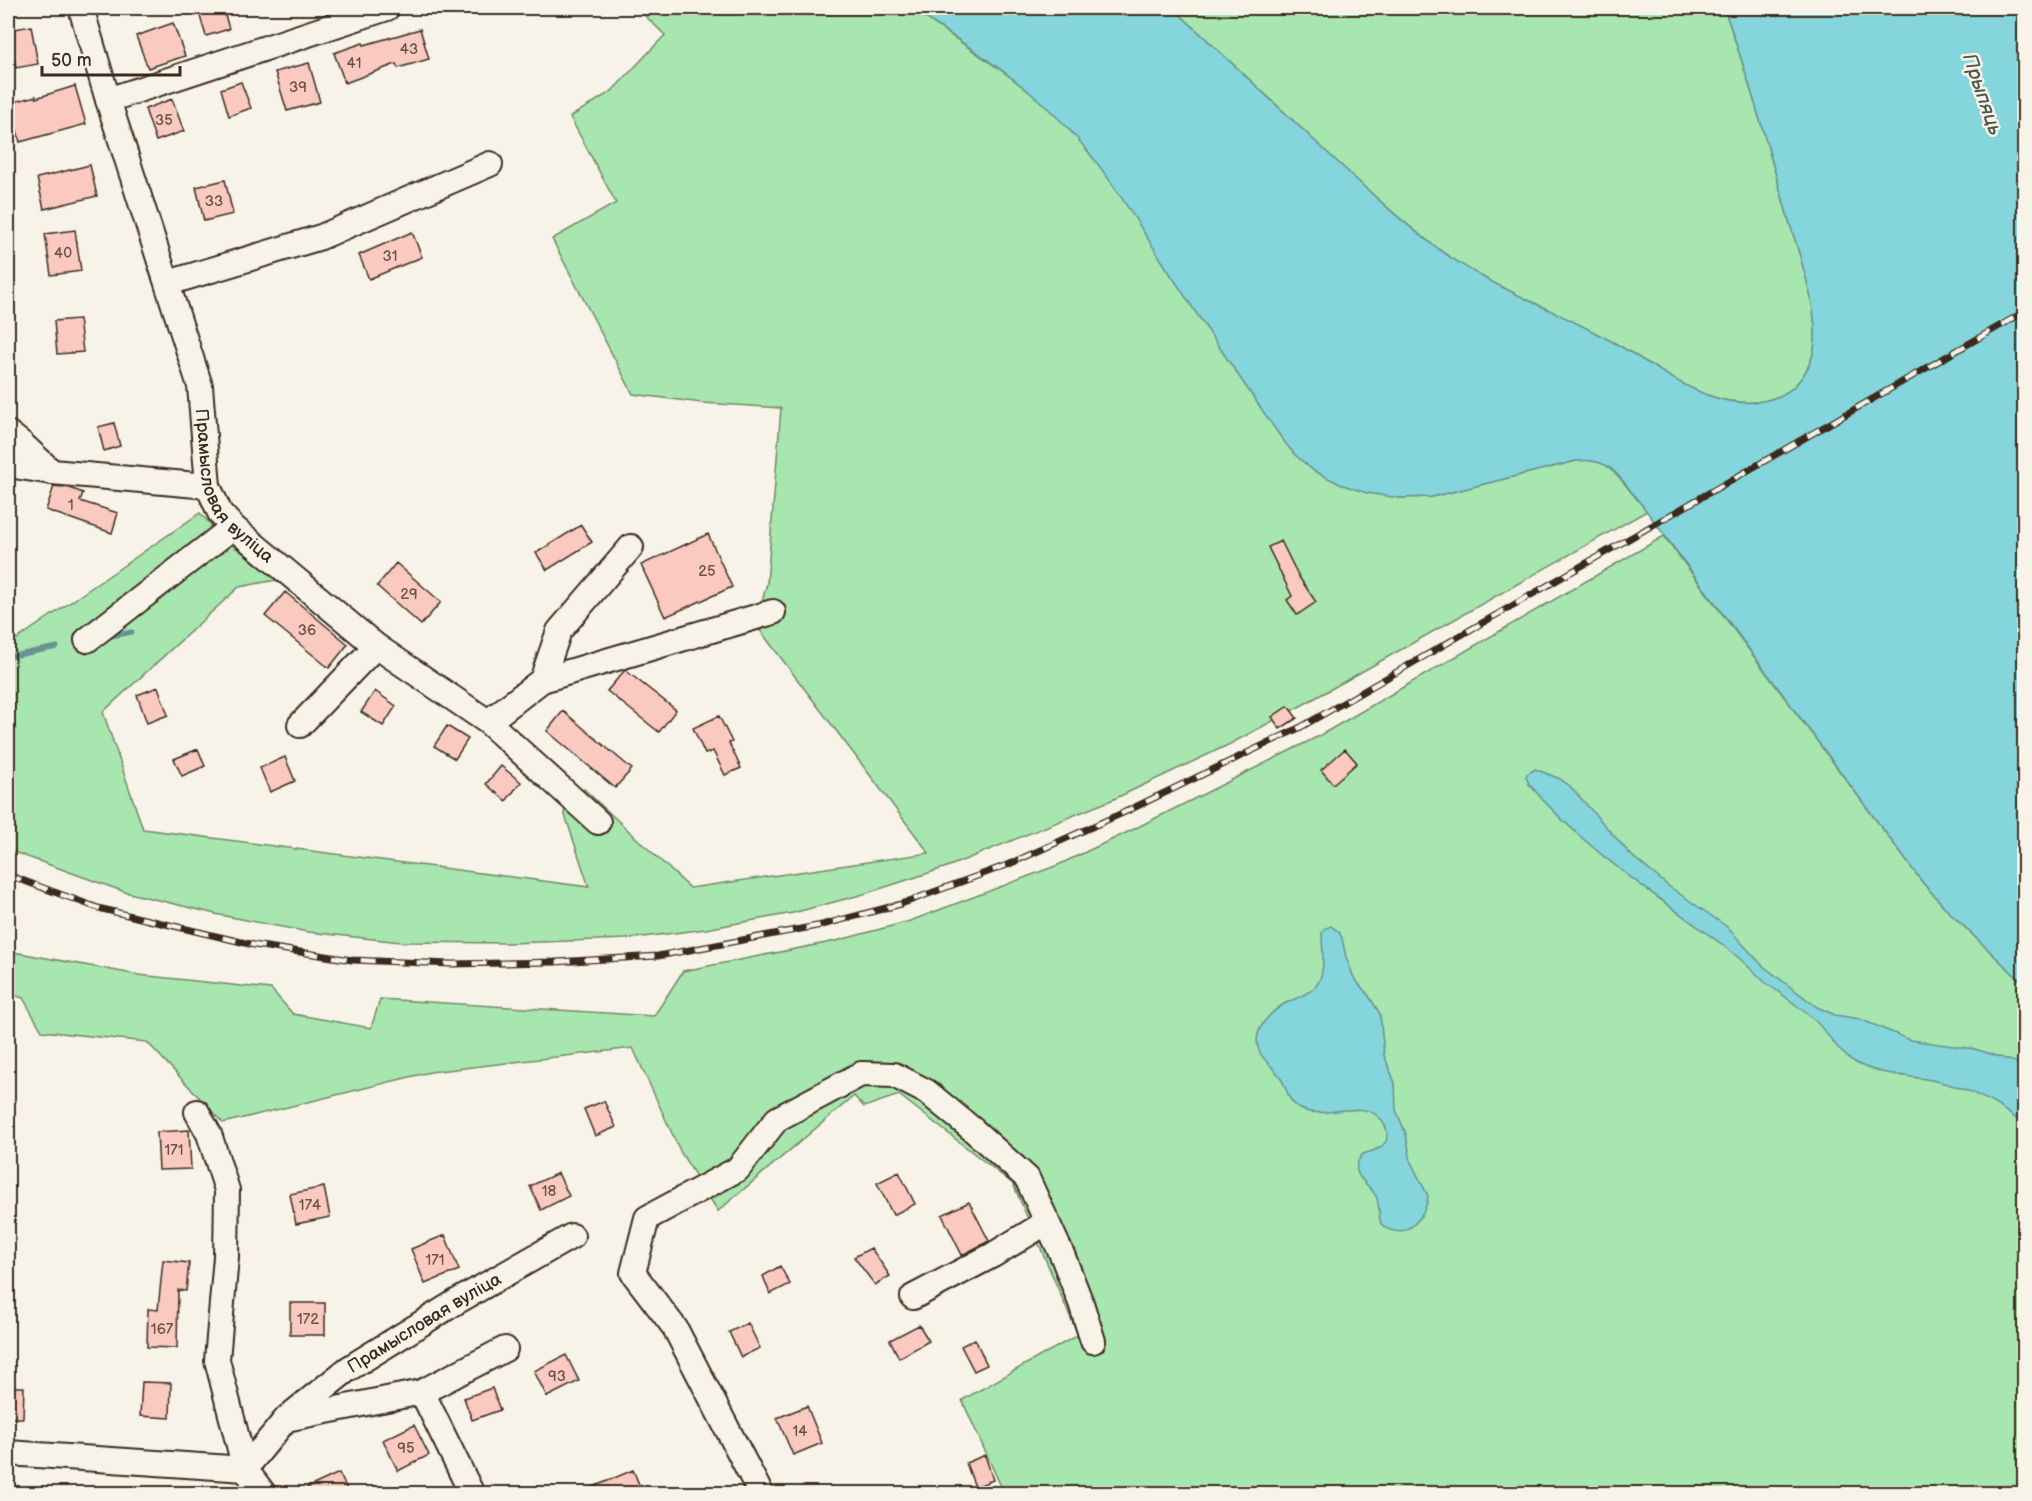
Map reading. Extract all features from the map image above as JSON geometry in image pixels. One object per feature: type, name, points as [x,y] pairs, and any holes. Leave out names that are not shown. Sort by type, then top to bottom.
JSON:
[{"type":"street","name":"Прамысловая вуліца","points":[[81,8],[108,100],[200,386],[208,486],[220,513],[233,527],[376,646],[488,722],[598,822]]},
{"type":"street","points":[[108,100],[387,8]]},
{"type":"street","points":[[168,283],[321,237],[490,164]]},
{"type":"street","points":[[8,433],[52,472]]},
{"type":"street","points":[[8,465],[52,472],[208,486]]},
{"type":"street","points":[[87,640],[233,527]]},
{"type":"street","points":[[542,681],[559,632],[631,547]]},
{"type":"street","points":[[488,722],[542,681],[774,612]]},
{"type":"street","points":[[300,725],[376,646]]},
{"type":"street","points":[[761,1494],[675,1328],[633,1273],[647,1218],[738,1169],[777,1119],[861,1074],[894,1075],[927,1092],[1028,1178],[1081,1303],[1093,1341]]},
{"type":"street","points":[[197,1112],[209,1134],[227,1190],[226,1257],[218,1360],[245,1469],[264,1494]]},
{"type":"street","points":[[914,1298],[993,1255],[1047,1222]]},
{"type":"street","name":"Прамысловая вуліца","points":[[245,1469],[286,1419],[348,1369],[456,1302],[572,1236]]},
{"type":"street","points":[[286,1419],[422,1392],[505,1349]]},
{"type":"street","points":[[422,1392],[472,1494]]},
{"type":"street","points":[[8,1453],[245,1469]]},
{"type":"green space","points":[[637,8],[911,8],[1008,75],[1037,98],[1086,148],[1106,173],[1182,291],[1294,454],[1399,498],[1432,497],[1576,461],[1594,461],[1612,470],[1647,511],[1308,702],[1230,744],[1114,799],[947,867],[864,894],[793,913],[706,929],[627,939],[510,943],[401,942],[308,932],[220,915],[125,892],[8,850],[8,635],[17,639],[200,513],[226,541],[281,579],[239,587],[103,712],[143,829],[589,887],[564,812],[584,789],[690,888],[929,853],[756,625],[767,583],[781,408],[702,403],[633,394],[552,239],[616,203],[570,117],[612,91],[665,35]]},
{"type":"green space","points":[[1173,8],[1724,8],[1741,57],[1807,281],[1815,338],[1813,354],[1804,374],[1795,386],[1777,397],[1756,402],[1735,402],[1714,397],[1674,379],[1596,333],[1465,267],[1427,240],[1379,200]]},
{"type":"green space","points":[[1664,536],[1923,883],[1951,914],[2024,984],[2024,1493],[1004,1493],[962,1400],[1078,1335],[1013,1184],[899,1095],[864,1107],[854,1096],[718,1211],[681,1153],[633,1048],[430,1072],[223,1123],[147,1042],[42,1031],[23,998],[8,993],[8,951],[139,975],[271,989],[293,1014],[371,1028],[380,999],[654,1016],[683,971],[836,941],[910,921],[1058,865],[1132,830],[1319,736]]},
{"type":"water","name":"Прыпяць","points":[[911,8],[1173,8],[1379,200],[1444,253],[1486,279],[1596,333],[1694,389],[1735,402],[1756,402],[1784,394],[1800,380],[1813,354],[1814,320],[1807,281],[1724,8],[2024,8],[2024,984],[1951,914],[1923,883],[1642,505],[1615,472],[1599,462],[1576,461],[1432,497],[1399,498],[1367,493],[1340,484],[1314,471],[1294,454],[1280,436],[1186,298],[1123,200],[1082,144],[1049,109],[1030,93]]},
{"type":"water","points":[[1535,769],[1560,779],[1570,786],[1632,856],[1667,885],[1726,926],[1763,966],[1817,1007],[1835,1015],[1860,1019],[1910,1040],[1975,1049],[2024,1065],[2024,1125],[1992,1102],[1969,1091],[1931,1080],[1874,1070],[1849,1059],[1818,1023],[1806,1013],[1765,982],[1728,949],[1624,872],[1574,831],[1529,784],[1527,774]]},
{"type":"water","points":[[1331,926],[1339,932],[1342,938],[1354,978],[1380,1014],[1384,1055],[1395,1083],[1396,1110],[1406,1134],[1411,1162],[1428,1196],[1423,1213],[1412,1226],[1405,1230],[1389,1229],[1381,1224],[1376,1196],[1357,1172],[1358,1161],[1363,1154],[1379,1148],[1386,1141],[1387,1132],[1384,1124],[1376,1115],[1367,1111],[1356,1109],[1309,1112],[1299,1108],[1292,1102],[1280,1077],[1262,1056],[1258,1046],[1259,1031],[1272,1013],[1284,1004],[1307,993],[1318,983],[1323,965],[1322,933],[1324,929]]},
{"type":"building","points":[[223,8],[229,29],[206,36],[199,13]]},
{"type":"building","points":[[173,23],[185,56],[148,68],[136,36]]},
{"type":"building","points":[[31,26],[38,64],[16,68],[9,30]]},
{"type":"building","points":[[420,29],[429,59],[398,68],[396,64],[345,83],[334,53],[363,43],[364,45]]},
{"type":"building","points":[[309,63],[320,102],[287,111],[275,72]]},
{"type":"building","points":[[241,82],[251,108],[229,116],[221,89]]},
{"type":"building","points":[[75,86],[86,124],[20,142],[10,103]]},
{"type":"building","points":[[172,99],[184,131],[156,141],[145,109]]},
{"type":"building","points":[[90,165],[97,196],[44,209],[37,178]]},
{"type":"building","points":[[225,180],[233,214],[204,221],[196,187]]},
{"type":"building","points":[[75,230],[81,271],[51,275],[45,234]]},
{"type":"building","points":[[412,232],[422,257],[369,279],[359,255]]},
{"type":"building","points":[[79,319],[83,352],[57,354],[54,321]]},
{"type":"building","points":[[114,423],[120,446],[104,451],[98,427]]},
{"type":"building","points":[[54,486],[70,488],[83,493],[80,501],[118,513],[112,533],[46,510]]},
{"type":"building","points":[[581,525],[592,542],[547,570],[536,553]]},
{"type":"building","points":[[708,534],[732,587],[665,617],[641,565]]},
{"type":"building","points":[[1281,541],[1299,577],[1316,602],[1297,615],[1287,600],[1292,596],[1268,547]]},
{"type":"building","points":[[396,563],[441,602],[421,625],[377,586]]},
{"type":"building","points":[[285,592],[348,644],[329,668],[265,616]]},
{"type":"building","points":[[625,670],[676,710],[659,732],[607,691]]},
{"type":"building","points":[[158,687],[168,715],[147,723],[137,695]]},
{"type":"building","points":[[375,691],[396,706],[383,726],[361,712]]},
{"type":"building","points":[[1288,706],[1297,718],[1280,729],[1272,717]]},
{"type":"building","points":[[563,711],[632,769],[615,788],[547,731]]},
{"type":"building","points":[[719,716],[732,742],[729,743],[741,768],[725,775],[713,751],[705,754],[693,728]]},
{"type":"building","points":[[447,726],[468,739],[455,759],[434,746]]},
{"type":"building","points":[[198,749],[205,766],[182,776],[174,759]]},
{"type":"building","points":[[1345,749],[1357,763],[1333,784],[1321,770]]},
{"type":"building","points":[[285,757],[295,781],[270,792],[260,768]]},
{"type":"building","points":[[501,766],[521,782],[506,801],[486,784]]},
{"type":"building","points":[[604,1101],[616,1127],[595,1136],[584,1109]]},
{"type":"building","points":[[189,1130],[191,1169],[159,1170],[157,1132]]},
{"type":"building","points":[[899,1172],[915,1204],[893,1215],[877,1183]]},
{"type":"building","points":[[558,1173],[569,1196],[541,1210],[530,1186]]},
{"type":"building","points":[[324,1187],[330,1217],[296,1224],[290,1194]]},
{"type":"building","points":[[969,1202],[989,1241],[962,1255],[942,1215]]},
{"type":"building","points":[[445,1235],[459,1270],[425,1284],[411,1249]]},
{"type":"building","points":[[871,1248],[890,1276],[875,1285],[854,1257]]},
{"type":"building","points":[[163,1260],[189,1263],[186,1291],[178,1290],[177,1348],[147,1347],[148,1309],[158,1310]]},
{"type":"building","points":[[780,1266],[790,1284],[770,1294],[763,1276]]},
{"type":"building","points":[[290,1303],[325,1303],[325,1335],[290,1335]]},
{"type":"building","points":[[748,1323],[760,1348],[741,1357],[729,1332]]},
{"type":"building","points":[[919,1325],[929,1341],[899,1358],[890,1340]]},
{"type":"building","points":[[975,1339],[987,1365],[974,1371],[961,1346]]},
{"type":"building","points":[[566,1355],[579,1381],[547,1397],[534,1371]]},
{"type":"building","points":[[142,1382],[171,1383],[170,1418],[140,1416]]},
{"type":"building","points":[[8,1387],[24,1387],[23,1418],[8,1418]]},
{"type":"building","points":[[492,1388],[500,1410],[472,1420],[464,1398]]},
{"type":"building","points":[[807,1406],[822,1443],[793,1455],[777,1418]]},
{"type":"building","points":[[414,1425],[429,1455],[398,1471],[383,1440]]},
{"type":"building","points":[[985,1455],[993,1480],[975,1487],[966,1463]]},
{"type":"building","points":[[633,1470],[643,1494],[577,1494]]},
{"type":"building","points":[[339,1473],[347,1489],[336,1494],[294,1494]]},
{"type":"waterway","points":[[107,637],[132,632]]},
{"type":"waterway","points":[[8,657],[57,647]]},
{"type":"railway","points":[[8,875],[98,908],[254,945],[352,960],[452,964],[555,962],[658,956],[822,925],[901,904],[1007,865],[1127,811],[1301,727],[2024,312]]}]
